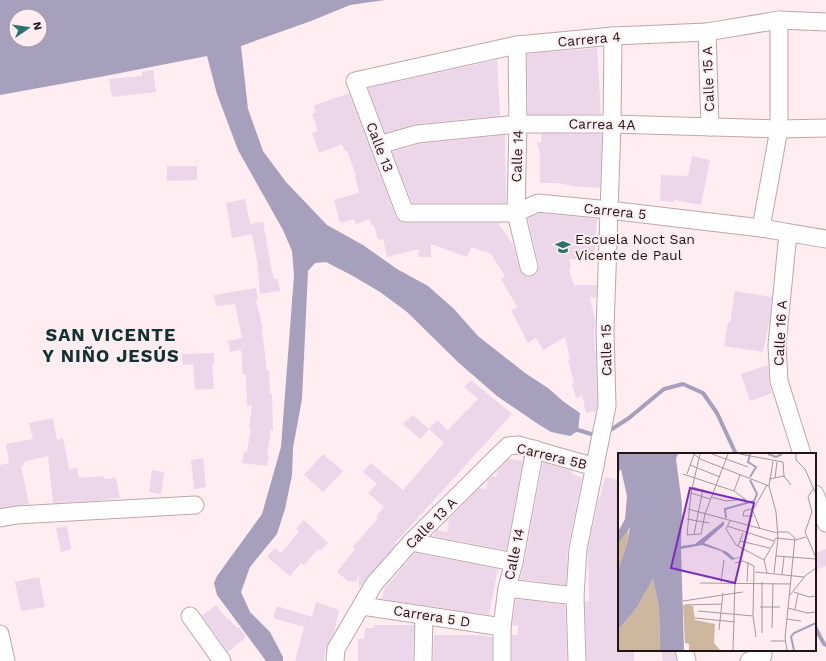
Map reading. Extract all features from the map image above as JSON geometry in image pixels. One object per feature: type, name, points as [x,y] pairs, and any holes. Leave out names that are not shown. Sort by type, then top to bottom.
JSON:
[{"type":"street","name":"Carrera 4","points":[[355,80],[517,45],[613,36],[706,32],[779,20],[826,22]]},
{"type":"street","points":[[761,228],[779,129],[779,20]]},
{"type":"street","name":"Calle 15 A","points":[[706,32],[710,127]]},
{"type":"street","name":"Calle 15","points":[[577,661],[575,596],[578,549],[607,406],[605,330],[612,124],[613,36]]},
{"type":"street","name":"Calle 14","points":[[517,45],[518,124],[516,213],[529,267]]},
{"type":"street","name":"Calle 13","points":[[355,80],[405,213]]},
{"type":"street","name":"Carrea 4A","points":[[379,145],[417,134],[518,124],[612,124],[779,129],[826,128]]},
{"type":"street","name":"Carrera 5","points":[[405,213],[516,213],[538,203],[761,228],[826,239]]},
{"type":"street","name":"Calle 16 A","points":[[788,233],[777,345],[779,381],[802,453]]},
{"type":"street","name":"Carrera 5B","points":[[508,446],[518,445],[597,459]]},
{"type":"street","name":"Calle 13 A","points":[[362,606],[374,584],[411,542],[508,446]]},
{"type":"street","name":"Calle 14","points":[[502,661],[502,627],[507,588],[514,562],[535,449]]},
{"type":"street","points":[[816,497],[826,523]]},
{"type":"street","points":[[0,518],[17,515],[196,505]]},
{"type":"street","points":[[411,542],[514,562]]},
{"type":"street","points":[[507,588],[575,596]]},
{"type":"street","points":[[335,661],[336,649],[362,606]]},
{"type":"street","name":"Carrera 5 D","points":[[362,606],[502,627]]},
{"type":"street","points":[[423,661],[424,615]]},
{"type":"street","points":[[190,616],[216,660]]},
{"type":"street","points":[[0,634],[6,661]]},
{"type":"street","points":[[684,651],[687,661]]},
{"type":"shaded area","points":[[0,0],[385,0],[350,5],[311,21],[241,46],[248,109],[263,151],[286,182],[327,225],[363,245],[397,269],[428,286],[454,309],[478,336],[525,373],[548,388],[580,413],[578,431],[570,436],[551,432],[497,396],[459,363],[407,312],[380,292],[326,262],[315,263],[308,271],[302,399],[293,448],[292,475],[285,509],[277,534],[250,567],[241,592],[250,612],[270,632],[283,657],[283,661],[266,661],[217,595],[214,583],[217,576],[262,514],[281,447],[294,275],[292,251],[283,230],[238,150],[217,94],[207,56],[0,95]]},
{"type":"building","points":[[597,48],[601,114],[528,114],[527,54]]},
{"type":"building","points":[[497,60],[500,116],[416,124],[385,133],[368,88]]},
{"type":"building","points":[[153,70],[156,92],[112,97],[109,79],[142,76],[142,72]]},
{"type":"building","points":[[349,93],[396,217],[400,221],[405,223],[498,223],[513,244],[519,269],[522,274],[531,277],[536,275],[539,265],[528,219],[540,213],[597,219],[594,261],[569,259],[571,268],[569,269],[574,285],[597,285],[596,298],[590,297],[595,320],[594,348],[596,353],[596,411],[586,413],[582,395],[576,398],[572,384],[574,383],[568,360],[570,359],[565,337],[543,350],[536,338],[528,343],[511,310],[517,307],[501,279],[505,276],[491,254],[471,247],[467,257],[431,244],[431,257],[418,257],[419,249],[387,257],[383,239],[378,240],[374,225],[372,226],[370,219],[356,224],[354,219],[340,223],[334,200],[359,193],[356,175],[347,151],[345,151],[342,144],[319,153],[312,133],[318,131],[312,114],[316,112],[313,106]]},
{"type":"building","points":[[541,134],[602,134],[600,188],[573,186],[558,183],[540,183],[540,155],[537,142],[541,143]]},
{"type":"building","points":[[505,135],[506,203],[412,203],[392,152],[419,144]]},
{"type":"building","points":[[692,156],[710,160],[701,205],[674,200],[674,202],[660,201],[661,175],[688,176]]},
{"type":"building","points":[[167,166],[197,166],[197,180],[167,181]]},
{"type":"building","points":[[245,199],[250,224],[263,222],[271,267],[274,279],[278,279],[280,291],[260,294],[257,261],[252,234],[232,238],[226,203]]},
{"type":"building","points":[[256,288],[258,299],[256,300],[263,329],[267,371],[269,370],[270,394],[272,394],[273,430],[271,430],[267,455],[269,455],[267,466],[242,463],[244,452],[247,452],[251,428],[249,428],[252,405],[247,406],[246,374],[243,375],[241,350],[230,352],[228,341],[242,338],[235,304],[216,306],[214,295]]},
{"type":"building","points":[[735,291],[772,297],[770,318],[763,352],[724,346],[728,322],[730,323]]},
{"type":"building","points":[[214,353],[214,364],[212,364],[214,389],[195,390],[193,364],[183,365],[182,354]]},
{"type":"building","points":[[768,365],[769,382],[772,393],[750,401],[741,374]]},
{"type":"building","points":[[471,380],[512,414],[395,543],[396,544],[359,588],[359,574],[356,582],[348,581],[337,572],[355,549],[353,547],[378,518],[376,517],[384,507],[368,493],[377,484],[363,472],[371,463],[403,490],[444,443],[429,429],[437,420],[448,430],[478,399],[464,387]]},
{"type":"building","points":[[413,415],[429,429],[420,439],[403,424]]},
{"type":"building","points":[[53,418],[57,440],[63,438],[69,469],[77,468],[79,478],[104,476],[104,479],[116,478],[120,498],[53,503],[48,456],[23,462],[24,465],[21,466],[29,504],[0,508],[0,465],[9,463],[6,444],[33,439],[29,423]]},
{"type":"building","points":[[323,454],[343,471],[323,492],[304,475]]},
{"type":"building","points":[[203,458],[206,487],[194,489],[191,460]]},
{"type":"building","points":[[509,459],[523,461],[506,550],[433,536],[437,530],[447,532],[449,519],[479,488],[486,489],[488,480],[492,476],[496,477],[498,470]]},
{"type":"building","points":[[543,462],[572,471],[572,474],[582,478],[568,547],[566,585],[520,579]]},
{"type":"building","points":[[152,470],[164,472],[161,494],[149,492]]},
{"type":"building","points":[[605,477],[618,480],[618,651],[634,651],[634,661],[587,661],[585,601],[589,601],[588,550],[599,497],[600,500]]},
{"type":"building","points":[[304,520],[328,543],[320,551],[318,549],[304,565],[301,563],[290,576],[267,557],[275,548],[281,553],[299,531],[296,529]]},
{"type":"building","points":[[67,526],[71,549],[61,552],[56,528]]},
{"type":"building","points":[[826,549],[826,566],[816,570],[816,553]]},
{"type":"building","points":[[415,553],[498,569],[489,615],[382,599],[384,589]]},
{"type":"building","points":[[39,577],[45,607],[21,611],[15,582]]},
{"type":"building","points":[[516,599],[565,605],[567,661],[512,661],[512,635],[518,635],[518,626],[512,625]]},
{"type":"building","points":[[316,602],[339,610],[334,633],[326,648],[324,661],[295,661],[304,627],[273,618],[277,606],[312,617]]},
{"type":"building","points":[[216,605],[228,620],[229,619],[237,628],[239,627],[246,637],[228,652],[202,616]]},
{"type":"building","points":[[374,625],[414,625],[413,661],[358,661],[358,639],[364,639],[365,628],[374,628]]},
{"type":"building","points":[[434,635],[485,635],[484,636],[492,637],[492,661],[433,661]]},
{"type":"building","points":[[661,651],[674,651],[677,661],[663,661]]},
{"type":"waterway","points":[[606,431],[612,429],[629,418],[664,389],[683,384],[703,393],[717,413],[736,453]]},
{"type":"waterway","points":[[575,429],[591,434],[597,433]]},
{"type":"waterway","points":[[816,629],[826,645]]},
{"type":"place","name":"Escuela Noct San Vicente de Paul","points":[[563,247]]},
{"type":"district","name":"SAN VICENTE Y NIÑO JESÚS","points":[[111,345]]}]
